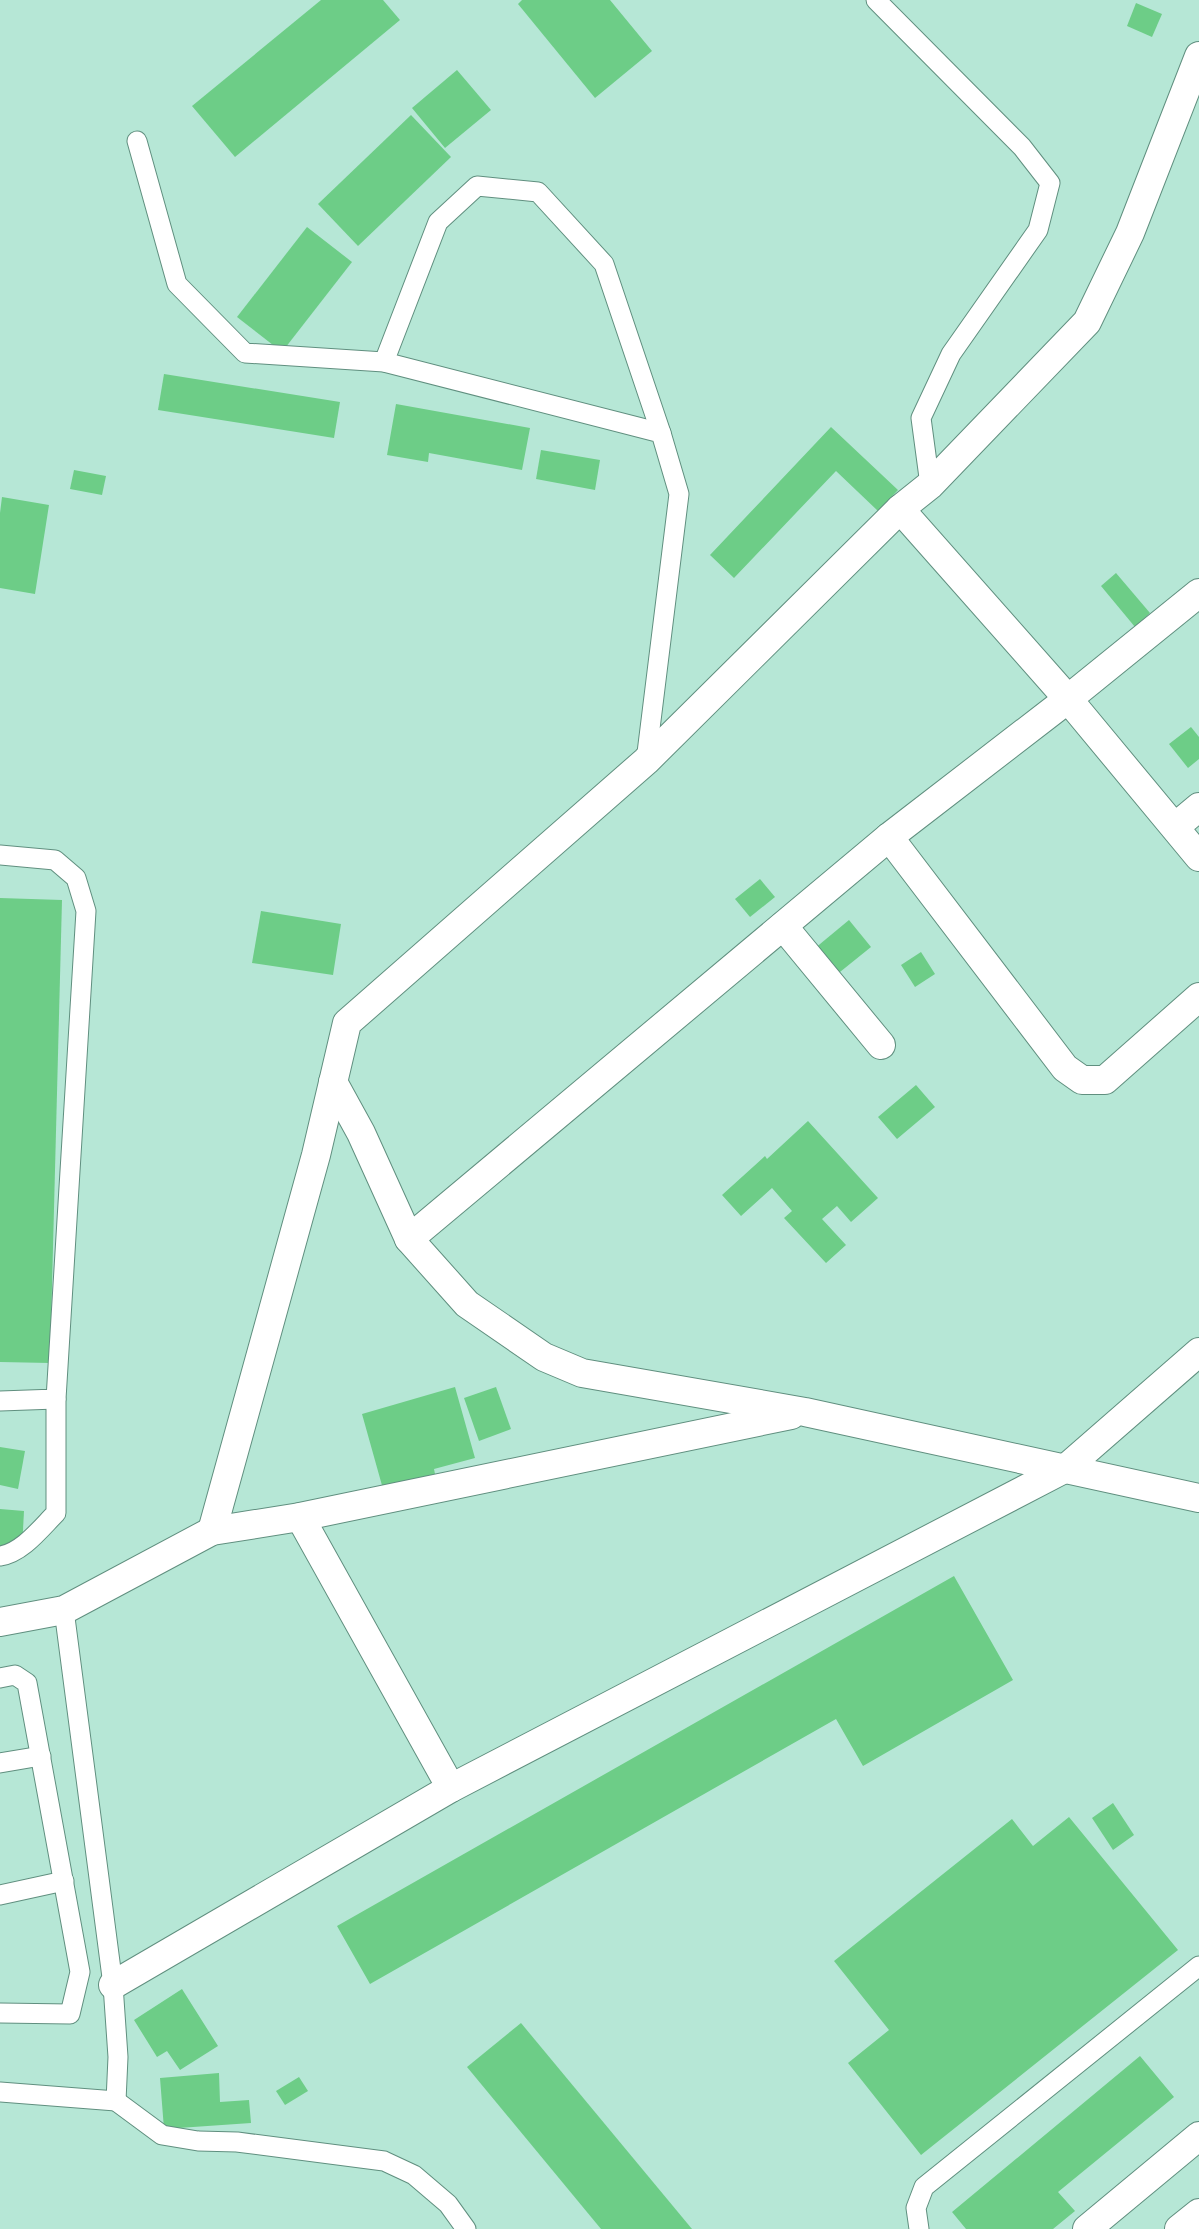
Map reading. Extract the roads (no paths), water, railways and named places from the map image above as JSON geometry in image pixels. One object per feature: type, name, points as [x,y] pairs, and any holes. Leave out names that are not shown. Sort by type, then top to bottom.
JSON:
[{"type":"street","points":[[212,1531],[316,1156],[347,1023],[646,761],[900,509],[930,485],[1087,322],[1130,233],[1199,56]]},
{"type":"street","points":[[900,509],[1068,699],[1199,857]]},
{"type":"street","points":[[409,1239],[889,837],[1068,699],[1199,593]]},
{"type":"street","points":[[1175,827],[1199,807]]},
{"type":"street","points":[[889,837],[1065,1068],[1082,1080],[1105,1080],[1199,996]]},
{"type":"street","points":[[783,926],[880,1045]]},
{"type":"street","points":[[333,1082],[360,1133],[409,1239],[467,1304],[544,1357],[582,1373],[805,1412],[1199,1498]]},
{"type":"street","points":[[114,1985],[451,1788],[1066,1468],[1199,1352]]},
{"type":"street","points":[[0,1622],[64,1610],[212,1531],[300,1517],[805,1412]]},
{"type":"street","points":[[300,1517],[451,1788]]},
{"type":"street","points":[[1087,2229],[1199,2136]]},
{"type":"street","points":[[1179,2229],[1199,2213]]},
{"type":"lane","points":[[876,0],[1022,147],[1050,183],[1038,230],[952,354],[921,418],[930,485]]},
{"type":"lane","points":[[137,141],[177,284],[245,353],[384,362],[661,433]]},
{"type":"lane","points":[[384,362],[438,222],[477,186],[538,192],[604,264],[661,433],[679,494],[646,761]]},
{"type":"lane","points":[[0,855],[55,860],[76,878],[86,911],[56,1399],[56,1513],[32,1538],[6,1555],[0,1556]]},
{"type":"lane","points":[[0,1401],[56,1399]]},
{"type":"lane","points":[[64,1610],[114,1985],[118,2057],[116,2101]]},
{"type":"lane","points":[[0,1678],[15,1675],[27,1683],[80,1972],[70,2014],[0,2013]]},
{"type":"lane","points":[[0,1763],[40,1756]]},
{"type":"lane","points":[[0,1895],[64,1881]]},
{"type":"lane","points":[[919,2229],[916,2208],[924,2187],[1199,1966]]},
{"type":"lane","points":[[0,2092],[116,2101],[162,2135],[198,2141],[237,2142],[384,2161],[414,2175],[448,2204],[466,2229]]}]
